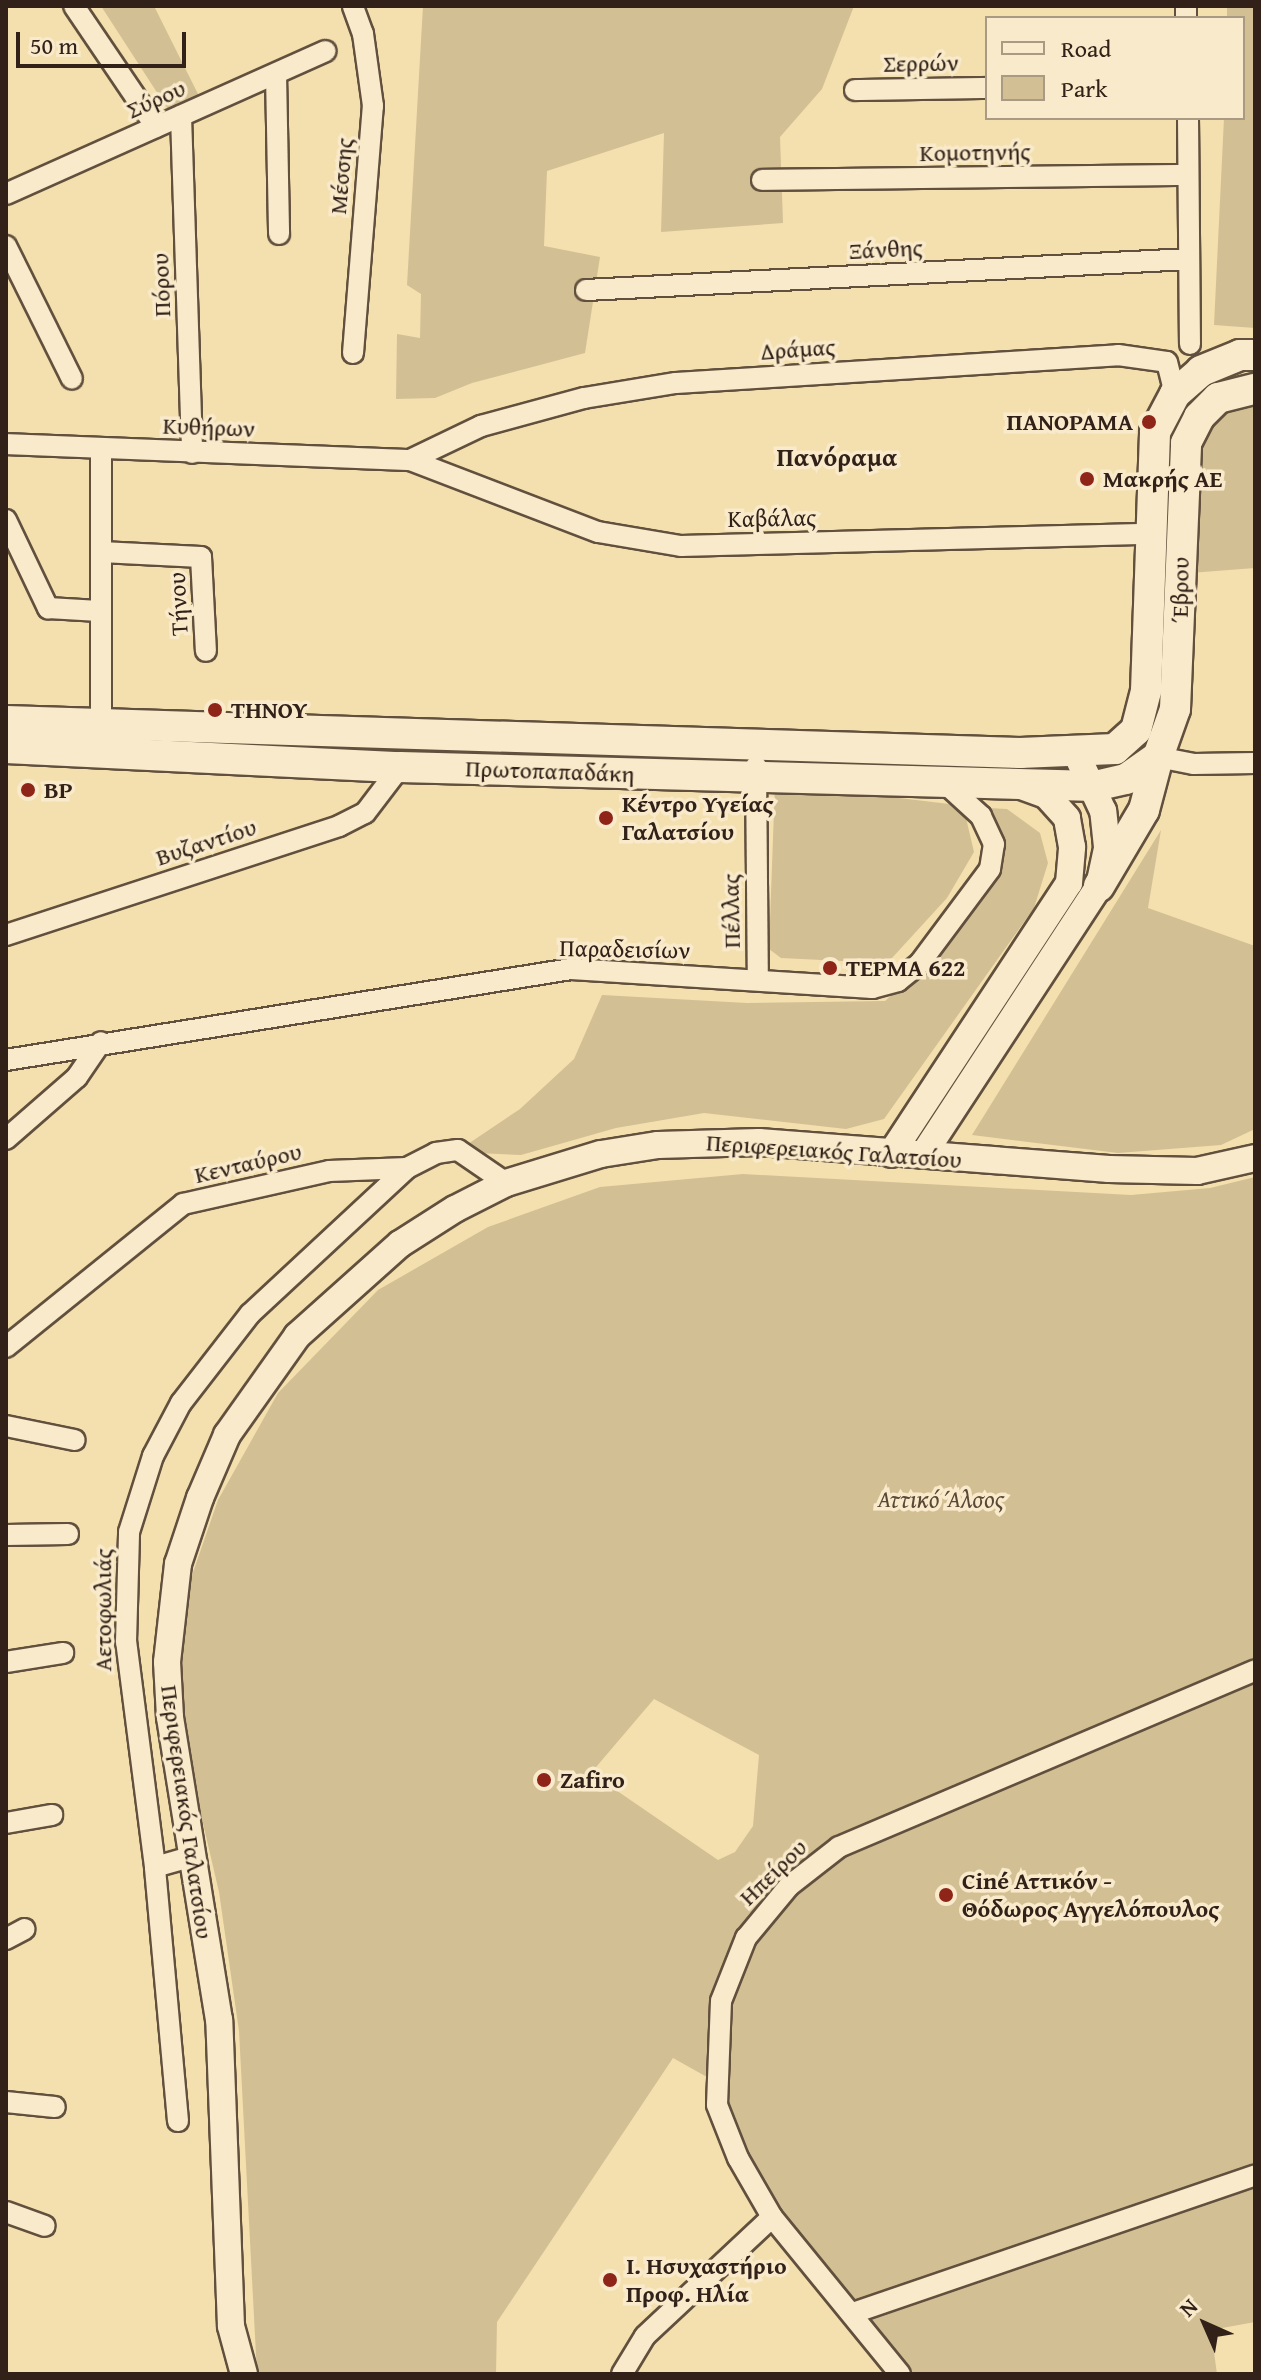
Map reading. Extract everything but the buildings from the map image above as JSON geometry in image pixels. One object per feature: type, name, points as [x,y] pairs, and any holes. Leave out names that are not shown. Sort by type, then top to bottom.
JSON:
[{"type":"main road","name":"Έβρου","points":[[1076,753],[1126,743],[1140,720],[1146,691],[1151,453],[1159,420],[1175,394],[1201,371],[1241,357]]},
{"type":"main road","name":"Έβρου","points":[[1099,886],[1144,810],[1158,757],[1170,734],[1177,691],[1186,443],[1199,417],[1218,398],[1255,389]]},
{"type":"main road","name":"Πρωτοπαπαδάκη","points":[[6,721],[759,746],[1076,753]]},
{"type":"main road","name":"Πρωτοπαπαδάκη","points":[[6,748],[400,767],[1095,786]]},
{"type":"main road","points":[[1095,786],[1126,779],[1158,757]]},
{"type":"street","points":[[74,6],[156,127]]},
{"type":"street","name":"Μέσσης","points":[[353,6],[363,34],[373,106],[353,353]]},
{"type":"street","name":"Σύρου","points":[[6,194],[326,51]]},
{"type":"street","points":[[276,74],[279,234]]},
{"type":"street","name":"Σερρών","points":[[855,90],[985,88]]},
{"type":"street","name":"Πόρου","points":[[181,116],[192,453]]},
{"type":"street","points":[[1175,394],[1167,362],[1190,344],[1188,120]]},
{"type":"street","name":"Κομοτηνής","points":[[762,180],[1188,175]]},
{"type":"street","points":[[6,246],[72,379]]},
{"type":"street","name":"Ξάνθης","points":[[586,290],[1189,259]]},
{"type":"street","name":"Έβρου","points":[[1190,344],[1241,357]]},
{"type":"street","name":"Δράμας","points":[[410,460],[481,426],[584,398],[676,383],[1118,355],[1167,362]]},
{"type":"street","name":"Κυθήρων","points":[[6,444],[410,460]]},
{"type":"street","points":[[101,449],[101,724]]},
{"type":"street","name":"Καβάλας","points":[[410,460],[598,532],[681,546],[1149,534]]},
{"type":"street","points":[[6,520],[48,608],[99,611]]},
{"type":"street","name":"Τήνου","points":[[101,552],[201,557],[206,651]]},
{"type":"street","name":"Πέλλας","points":[[758,980],[755,776],[759,746]]},
{"type":"street","points":[[923,1155],[1099,886],[1107,847],[1095,786],[1076,753]]},
{"type":"street","points":[[1158,757],[1194,764],[1255,763]]},
{"type":"street","name":"Βυζαντίου","points":[[6,935],[339,826],[365,813],[400,767]]},
{"type":"street","name":"Παραδεισίων","points":[[6,1060],[101,1042],[571,969],[872,988],[898,981],[920,963],[978,891],[990,869],[994,844],[966,797],[943,781]]},
{"type":"street","points":[[891,1154],[1069,883],[1072,847],[1067,818],[1046,795],[1014,784]]},
{"type":"street","points":[[6,1139],[77,1077],[101,1042]]},
{"type":"street","name":"Περιφερειακός Γαλατσίου","points":[[244,2374],[231,2326],[219,2020],[170,1717],[171,1609],[178,1564],[227,1435],[297,1336],[349,1285],[400,1244],[506,1183],[601,1154],[658,1145],[759,1142],[891,1154],[1197,1171],[1255,1158]]},
{"type":"street","name":"Αετοφωλιάς","points":[[178,2121],[155,1867],[132,1722],[126,1590],[129,1532],[153,1456],[181,1403],[250,1314],[407,1168],[436,1153],[458,1150],[506,1183]]},
{"type":"street","name":"Κενταύρου","points":[[6,1347],[183,1204],[329,1171],[407,1168]]},
{"type":"street","points":[[6,1426],[75,1440]]},
{"type":"street","points":[[6,1535],[68,1534]]},
{"type":"street","points":[[6,1662],[63,1653]]},
{"type":"street","name":"Ηπείρου","points":[[900,2374],[772,2217],[738,2158],[717,2105],[714,2077],[721,2001],[733,1966],[759,1918],[808,1868],[883,1825],[1255,1670]]},
{"type":"street","points":[[6,1823],[52,1815]]},
{"type":"street","points":[[155,1867],[191,1857]]},
{"type":"street","points":[[6,1939],[25,1929]]},
{"type":"street","points":[[6,2102],[55,2107]]},
{"type":"street","points":[[853,2313],[1255,2175]]},
{"type":"street","points":[[6,2212],[45,2226]]},
{"type":"street","points":[[622,2374],[645,2336],[772,2217]]},
{"type":"green space","points":[[101,6],[154,6],[199,96],[169,111]]},
{"type":"green space","points":[[423,6],[854,6],[822,89],[780,137],[783,223],[661,232],[664,133],[547,171],[544,246],[600,257],[585,353],[472,383],[435,398],[396,399],[397,334],[420,338],[421,294],[407,285]]},
{"type":"green space","points":[[1227,6],[1255,6],[1255,328],[1214,325],[1224,120],[1245,120],[1245,16],[1227,16]]},
{"type":"green space","points":[[1255,403],[1255,568],[1190,573],[1191,466],[1212,419],[1231,406]]},
{"type":"green space","points":[[775,783],[949,804],[966,818],[974,852],[947,898],[892,958],[882,963],[781,958],[769,949]]},
{"type":"green space","points":[[988,808],[1007,809],[1040,833],[1048,863],[1034,908],[884,1119],[846,1129],[704,1113],[616,1128],[521,1155],[456,1152],[520,1109],[574,1059],[602,995],[747,1003],[885,1001],[937,954],[992,885],[1000,847]]},
{"type":"green space","points":[[1161,830],[1148,908],[1255,946],[1255,1129],[1221,1145],[1118,1153],[972,1135]]},
{"type":"green space","name":"Αττικό Άλσος","points":[[743,1174],[1131,1195],[1210,1188],[1255,1177],[1255,2322],[1211,2330],[1217,2374],[911,2374],[778,2214],[743,2152],[723,2086],[673,2058],[497,2322],[496,2374],[257,2374],[239,2031],[219,1892],[185,1746],[180,1610],[218,1500],[278,1393],[378,1290],[488,1227],[600,1187]],"holes":[[[654,1699],[759,1755],[753,1826],[735,1852],[718,1860],[591,1773]]]},
{"type":"place","name":"ΠΑΝΟΡΑΜΑ","points":[[1149,422]]},
{"type":"place","name":"Μακρής ΑΕ","points":[[1087,479]]},
{"type":"place","name":"ΤΗΝΟΥ","points":[[215,710]]},
{"type":"place","name":"BP","points":[[28,790]]},
{"type":"place","name":"Κέντρο Υγείας Γαλατσίου","points":[[606,818]]},
{"type":"place","name":"ΤΕΡΜΑ 622","points":[[830,968]]},
{"type":"place","name":"Zafiro","points":[[544,1780]]},
{"type":"place","name":"Ciné Αττικόν - Θόδωρος Αγγελόπουλος","points":[[946,1895]]},
{"type":"place","name":"Ι. Ησυχαστήριο Προφ. Ηλία","points":[[610,2280]]},
{"type":"district","name":"Πανόραμα","points":[[837,457]]}]
